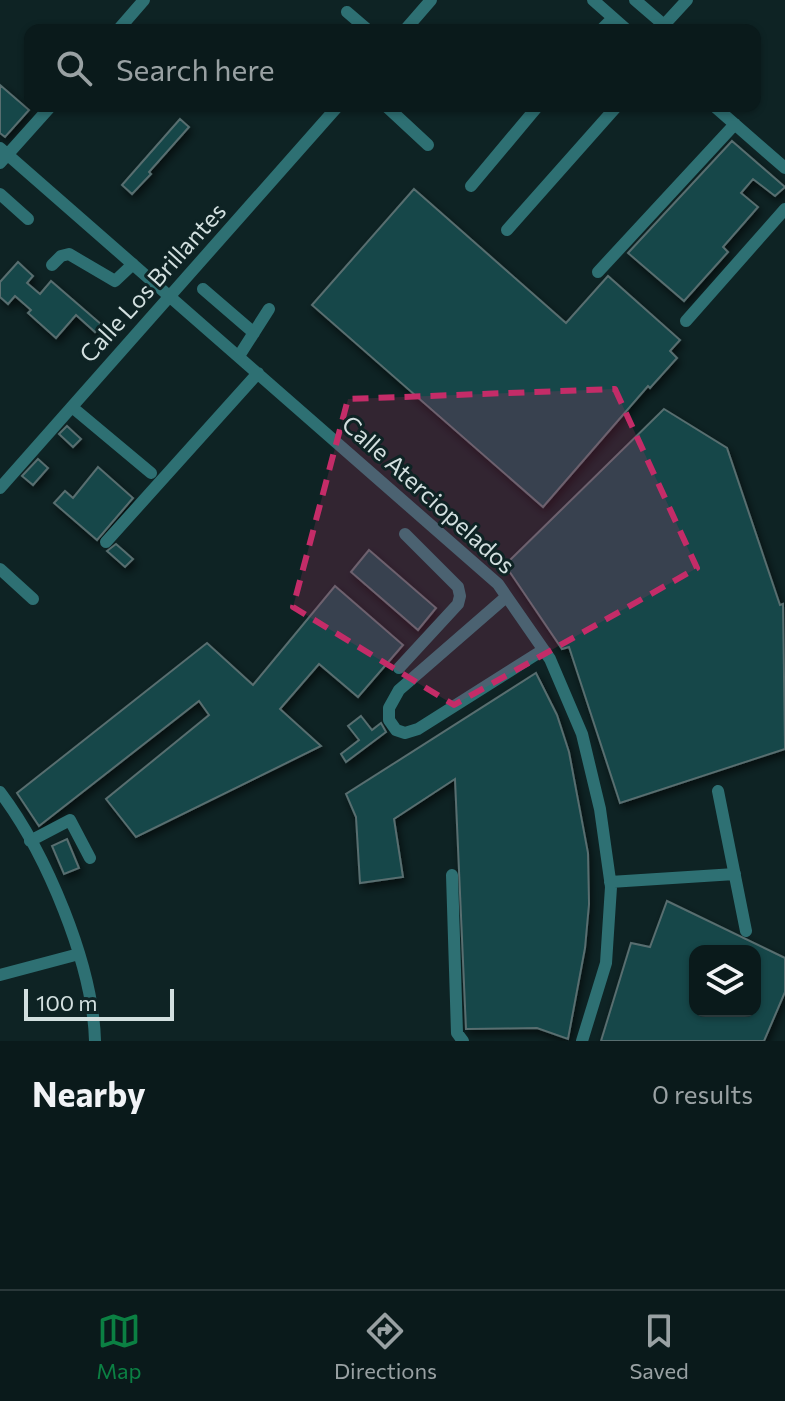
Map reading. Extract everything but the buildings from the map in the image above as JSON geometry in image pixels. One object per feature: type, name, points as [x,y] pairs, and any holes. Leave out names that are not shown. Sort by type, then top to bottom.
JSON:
[{"type":"street","points":[[123,24],[144,0]]},
{"type":"street","points":[[410,24],[431,0]]},
{"type":"street","points":[[635,0],[663,24]]},
{"type":"street","points":[[665,24],[687,0]]},
{"type":"street","points":[[595,1],[620,24]]},
{"type":"street","points":[[347,12],[361,24]]},
{"type":"street","points":[[607,24],[613,18]]},
{"type":"street","points":[[3,155],[45,112]]},
{"type":"street","name":"Calle Los Brillantes","points":[[0,488],[333,112]]},
{"type":"street","points":[[392,112],[428,145]]},
{"type":"street","points":[[471,186],[533,112]]},
{"type":"street","points":[[507,230],[612,112]]},
{"type":"street","points":[[721,112],[785,168]]},
{"type":"street","points":[[598,272],[735,124]]},
{"type":"street","name":"Calle Aterciopelados","points":[[3,155],[171,296],[498,584],[543,650],[582,734],[600,809],[610,882],[606,963],[582,1041]]},
{"type":"street","points":[[0,194],[28,219]]},
{"type":"street","points":[[686,321],[785,209]]},
{"type":"street","points":[[52,265],[61,256],[69,254],[115,281],[133,264]]},
{"type":"street","points":[[203,289],[254,333]]},
{"type":"street","points":[[239,356],[269,309]]},
{"type":"street","points":[[106,542],[258,373]]},
{"type":"street","points":[[72,407],[151,473]]},
{"type":"street","points":[[399,668],[458,604],[458,587],[405,534]]},
{"type":"street","points":[[446,574],[465,555]]},
{"type":"street","points":[[0,569],[33,599]]},
{"type":"street","points":[[506,597],[399,690],[389,708],[389,720],[396,730],[405,733],[418,729],[543,650]]},
{"type":"street","points":[[718,791],[746,931]]},
{"type":"street","points":[[0,792],[6,811],[30,841],[50,880],[84,966],[95,1041]]},
{"type":"street","points":[[30,841],[70,820],[90,858]]},
{"type":"street","points":[[610,882],[735,874]]},
{"type":"street","points":[[452,875],[457,1033],[463,1041]]},
{"type":"street","points":[[0,975],[79,954]]},
{"type":"highlighted area","points":[[615,389],[697,568],[454,705],[293,607],[348,399]]}]
